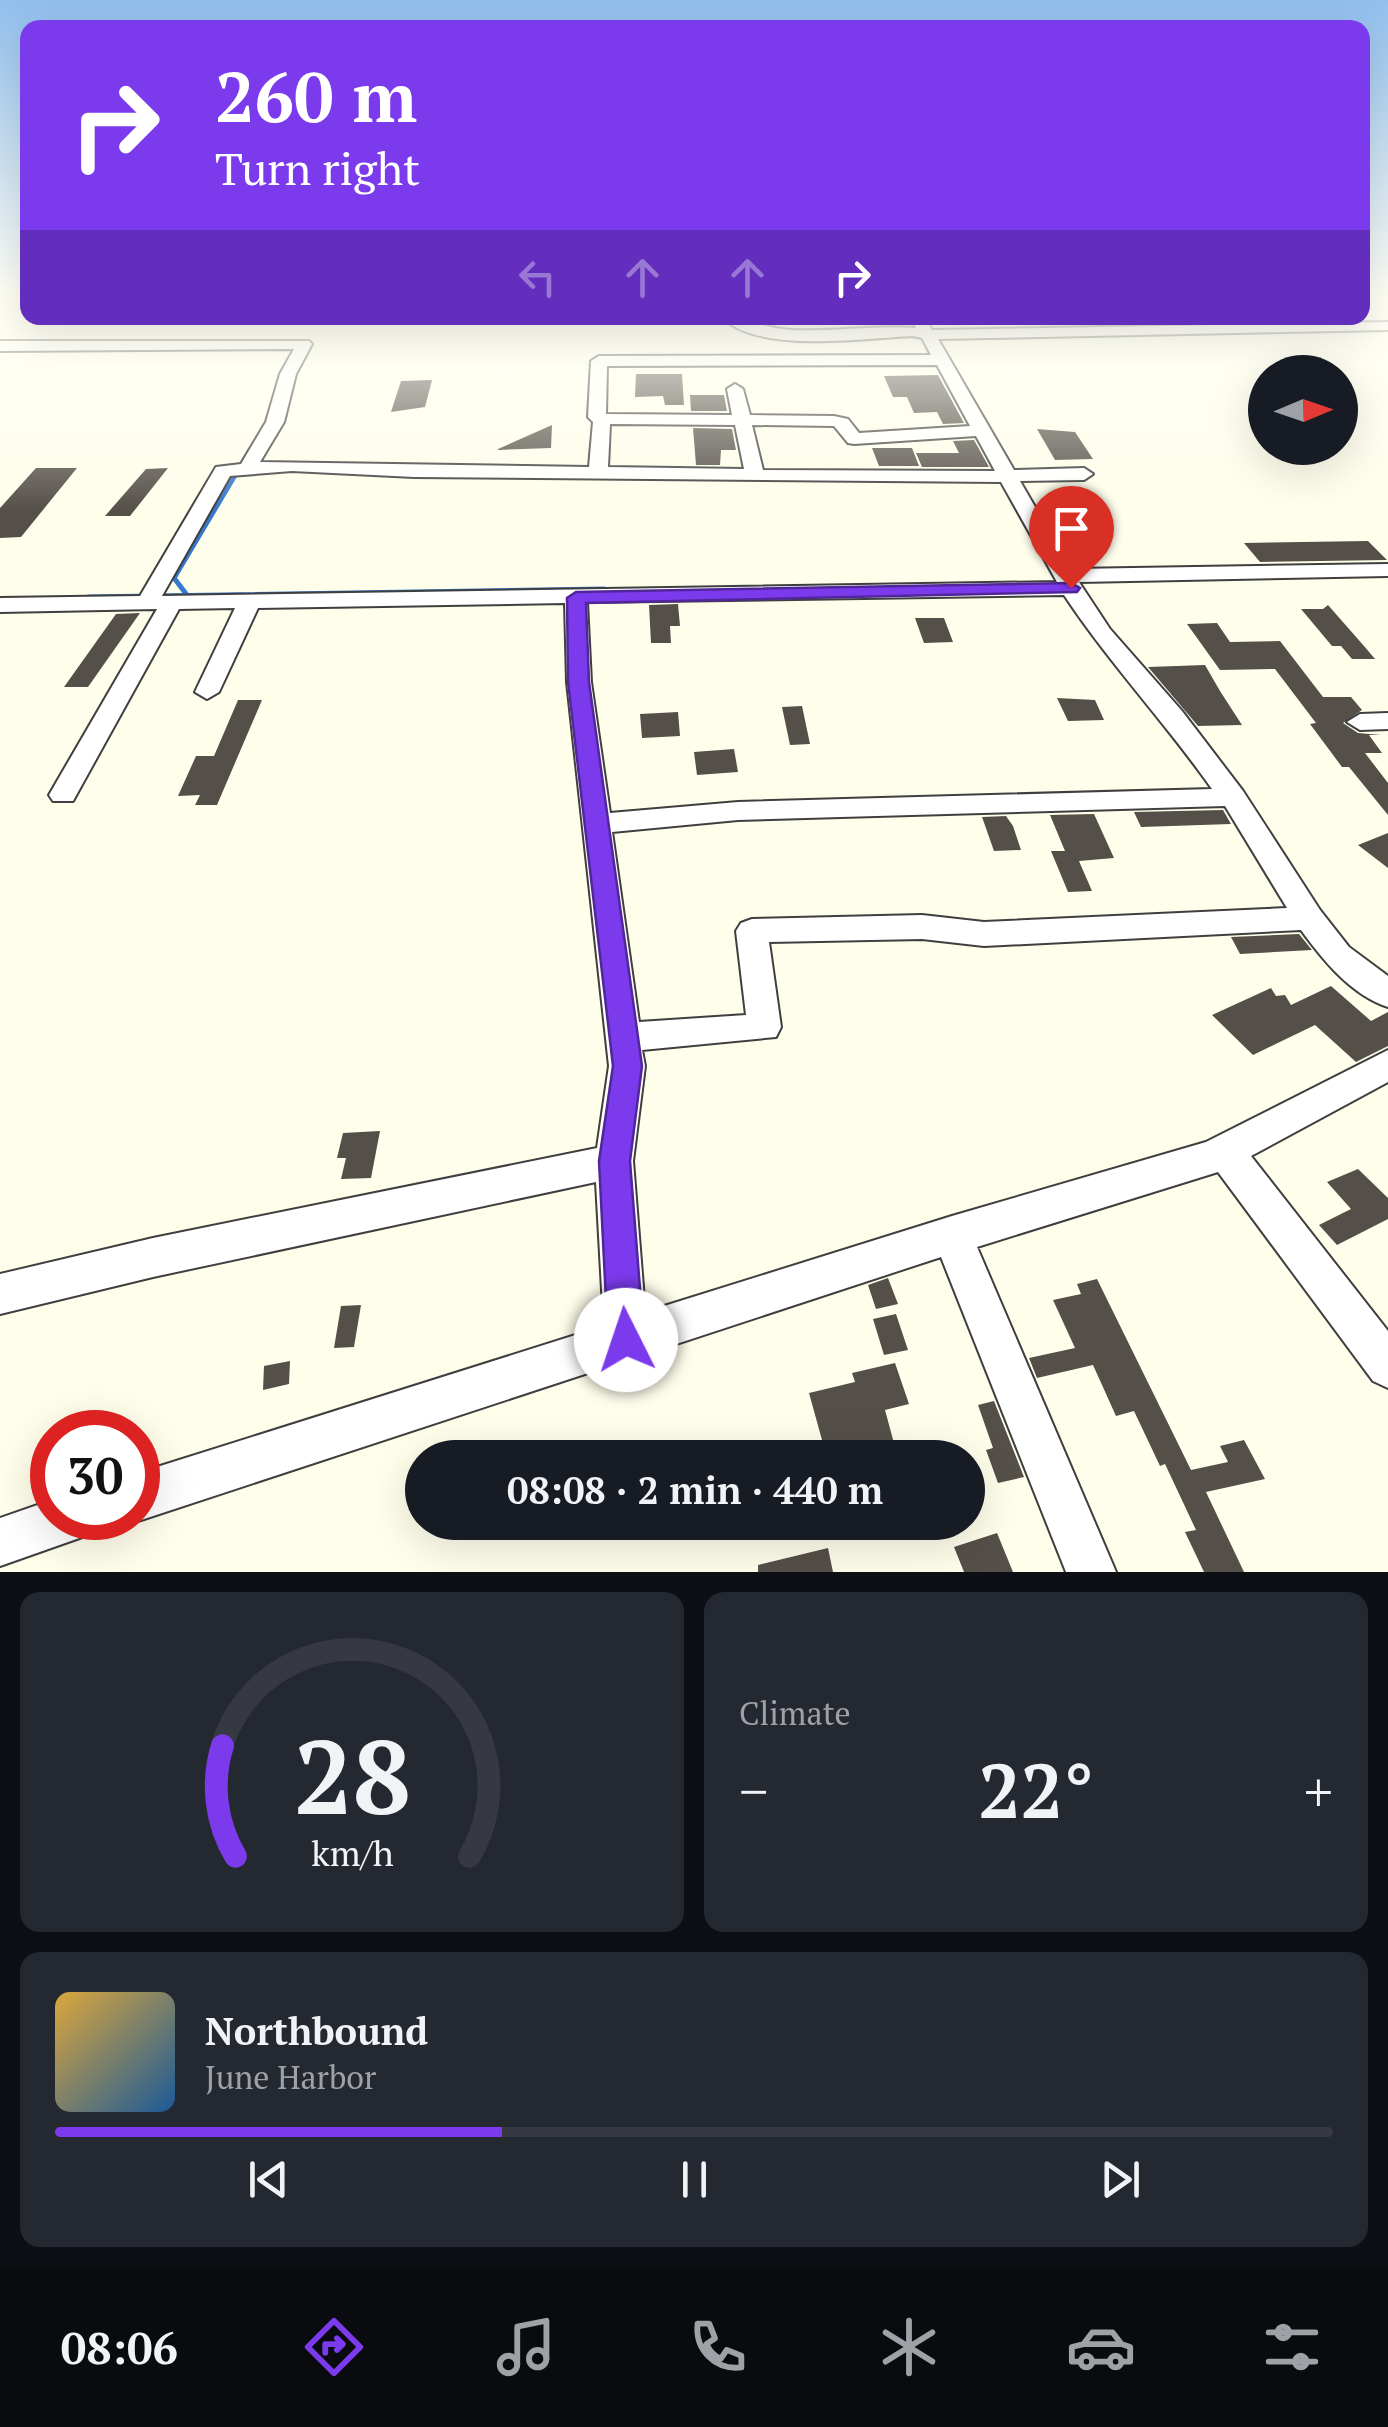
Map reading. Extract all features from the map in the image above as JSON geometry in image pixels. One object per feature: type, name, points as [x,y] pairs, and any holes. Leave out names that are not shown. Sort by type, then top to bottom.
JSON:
[{"type":"street","points":[[247,469],[275,422],[293,364]]},
{"type":"street","points":[[600,364],[597,417],[602,419],[834,420],[842,423],[854,439],[984,430]]},
{"type":"street","points":[[945,364],[1068,582],[1102,634],[1173,716],[1233,797],[1309,918],[1338,956],[1388,994]]},
{"type":"street","points":[[735,389],[754,472]]},
{"type":"street","points":[[598,470],[602,419]]},
{"type":"street","points":[[63,795],[224,471],[273,466],[384,472],[598,470],[1010,478],[1084,474]]},
{"type":"street","points":[[0,605],[576,598],[1383,575]]},
{"type":"street","points":[[576,598],[578,682],[600,824],[628,1066],[614,1161],[626,1340]]},
{"type":"street","points":[[208,692],[250,600]]},
{"type":"street","points":[[1360,722],[1388,721]]},
{"type":"street","points":[[600,824],[738,811],[1233,797]]},
{"type":"street","points":[[624,1037],[764,1027],[752,931],[922,927],[984,934],[1309,918]]},
{"type":"street","points":[[160,1489],[1225,1151],[1388,1065]]},
{"type":"street","points":[[1225,1151],[1388,1366]]},
{"type":"street","points":[[0,1294],[98,1268],[472,1195],[614,1161]]},
{"type":"street","points":[[952,1235],[1091,1572]]},
{"type":"street","points":[[0,1542],[30,1532]]},
{"type":"building","points":[[636,374],[682,374],[684,405],[665,405],[663,396],[635,397]]},
{"type":"building","points":[[938,375],[964,423],[943,424],[937,412],[914,413],[907,397],[893,397],[884,376]]},
{"type":"building","points":[[432,380],[425,407],[391,412],[401,381]]},
{"type":"building","points":[[690,395],[724,395],[727,411],[691,411]]},
{"type":"building","points":[[552,425],[551,448],[498,450],[498,449]]},
{"type":"building","points":[[693,428],[732,429],[736,450],[721,450],[720,465],[696,465]]},
{"type":"building","points":[[1037,429],[1075,432],[1093,459],[1055,460]]},
{"type":"building","points":[[974,440],[989,467],[922,467],[916,453],[959,453],[953,441]]},
{"type":"building","points":[[872,448],[912,448],[919,466],[879,466]]},
{"type":"building","points":[[36,468],[77,468],[21,537],[0,538],[0,508]]},
{"type":"building","points":[[168,468],[130,516],[105,516],[146,469]]},
{"type":"building","points":[[1368,541],[1387,560],[1260,562],[1244,543]]},
{"type":"building","points":[[678,604],[680,626],[670,626],[671,643],[651,643],[649,605]]},
{"type":"building","points":[[1328,605],[1375,659],[1352,659],[1341,646],[1332,646],[1301,609],[1323,609]]},
{"type":"building","points":[[140,613],[88,687],[64,687],[116,614]]},
{"type":"building","points":[[915,618],[944,618],[953,642],[924,643]]},
{"type":"building","points":[[1217,623],[1230,642],[1280,641],[1323,697],[1351,697],[1362,710],[1343,723],[1358,733],[1381,735],[1369,735],[1382,753],[1365,753],[1388,783],[1388,815],[1349,767],[1342,767],[1310,724],[1316,723],[1275,669],[1220,670],[1187,624]]},
{"type":"building","points":[[1205,665],[1242,725],[1198,726],[1148,667]]},
{"type":"building","points":[[1057,698],[1095,700],[1104,720],[1068,721]]},
{"type":"building","points":[[238,700],[262,700],[217,805],[195,805],[200,795],[178,796],[196,756],[214,756]]},
{"type":"building","points":[[802,706],[810,744],[790,745],[782,707]]},
{"type":"building","points":[[678,712],[680,736],[642,738],[640,714]]},
{"type":"building","points":[[734,749],[738,772],[697,775],[694,752]]},
{"type":"building","points":[[1223,810],[1231,824],[1141,827],[1134,812]]},
{"type":"building","points":[[1094,814],[1114,858],[1079,861],[1092,891],[1068,892],[1051,851],[1065,851],[1050,815]]},
{"type":"building","points":[[1006,816],[1021,850],[994,851],[982,817]]},
{"type":"building","points":[[1388,833],[1388,868],[1358,845]]},
{"type":"building","points":[[1299,934],[1312,950],[1240,954],[1231,937]]},
{"type":"building","points":[[1331,986],[1371,1021],[1388,1012],[1388,1046],[1356,1062],[1315,1025],[1253,1055],[1212,1015],[1271,988],[1276,996],[1285,995],[1291,1005]]},
{"type":"building","points":[[380,1131],[371,1178],[341,1179],[346,1158],[337,1158],[343,1133]]},
{"type":"building","points":[[1358,1169],[1388,1198],[1388,1219],[1337,1245],[1319,1225],[1351,1209],[1327,1182]]},
{"type":"building","points":[[888,1278],[898,1304],[876,1309],[868,1285]]},
{"type":"building","points":[[1097,1279],[1191,1470],[1228,1462],[1220,1446],[1244,1440],[1265,1479],[1206,1492],[1244,1572],[1204,1572],[1185,1532],[1196,1530],[1165,1464],[1160,1466],[1134,1411],[1116,1416],[1093,1365],[1037,1378],[1029,1358],[1075,1348],[1053,1300],[1081,1294],[1077,1284]]},
{"type":"building","points":[[361,1305],[354,1347],[334,1348],[341,1306]]},
{"type":"building","points":[[896,1314],[908,1350],[884,1355],[873,1319]]},
{"type":"building","points":[[290,1361],[289,1384],[263,1390],[264,1366]]},
{"type":"building","points":[[895,1363],[909,1404],[885,1410],[893,1440],[822,1440],[809,1393],[855,1382],[852,1373]]},
{"type":"building","points":[[994,1401],[1024,1477],[998,1483],[986,1450],[993,1448],[978,1405]]},
{"type":"building","points":[[997,1533],[1013,1572],[964,1572],[954,1547]]},
{"type":"building","points":[[828,1548],[833,1572],[758,1572],[758,1565]]},
{"type":"waterway","points":[[187,595],[174,578],[250,450]]},
{"type":"waterway","points":[[88,597],[604,589]]},
{"type":"route","points":[[626,1340],[614,1161],[628,1066],[600,824],[578,682],[576,598],[1071,588]]}]
